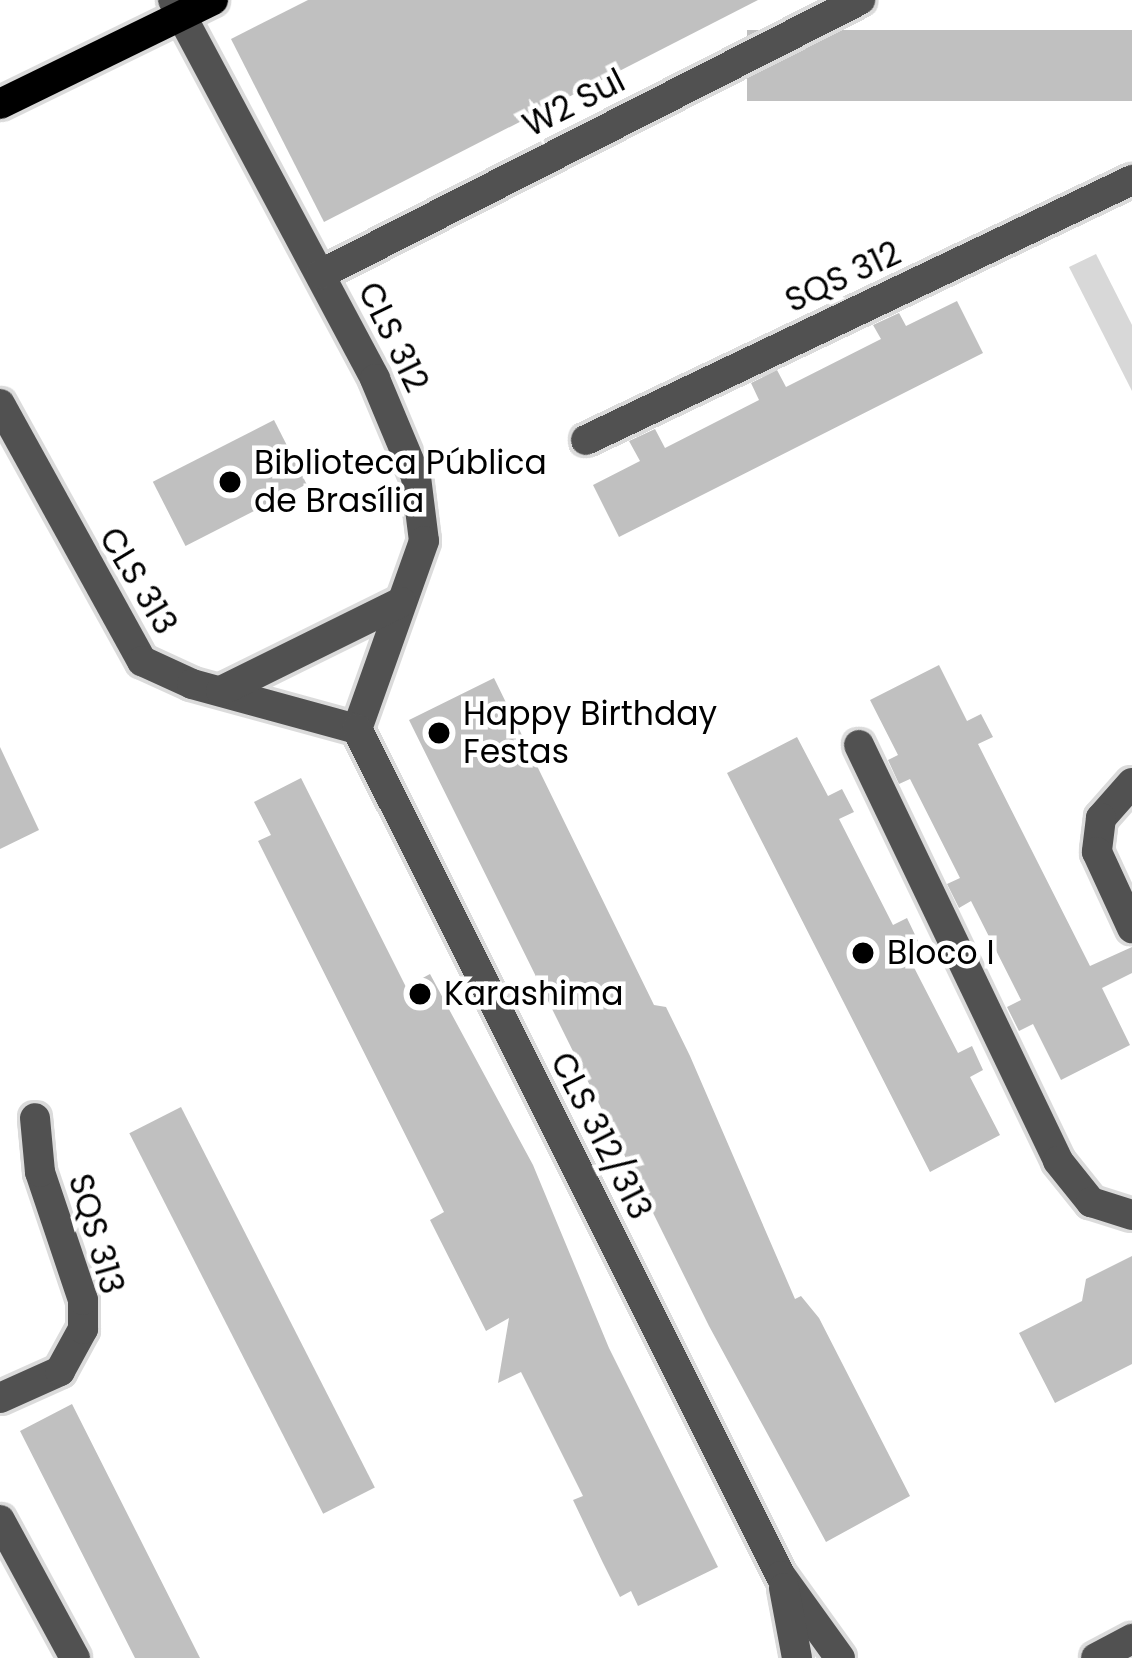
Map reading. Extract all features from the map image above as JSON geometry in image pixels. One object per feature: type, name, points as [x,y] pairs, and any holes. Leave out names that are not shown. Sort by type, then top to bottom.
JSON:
[{"type":"main road","points":[[0,104],[179,7],[213,0]]},
{"type":"street","name":"W2 Sul","points":[[321,274],[860,0]]},
{"type":"street","name":"CLS 312","points":[[179,7],[321,274],[416,477],[424,541],[356,729]]},
{"type":"street","name":"SQS 312","points":[[586,440],[1132,180]]},
{"type":"street","name":"CLS 313","points":[[2,414],[142,661],[221,691],[356,729]]},
{"type":"street","points":[[221,691],[401,602]]},
{"type":"street","name":"CLS 312/313","points":[[356,729],[782,1576],[840,1658]]},
{"type":"street","points":[[859,745],[1058,1161],[1090,1202],[1132,1215]]},
{"type":"street","points":[[1132,782],[1100,818],[1097,852],[1132,928]]},
{"type":"street","name":"SQS 313","points":[[0,1398],[60,1371],[83,1329],[83,1300],[40,1172],[35,1118]]},
{"type":"street","points":[[0,1520],[75,1658]]},
{"type":"street","name":"CLS 312/313","points":[[782,1576],[797,1658]]},
{"type":"street","points":[[1096,1658],[1132,1639]]},
{"type":"shaded area","points":[[1096,254],[1132,325],[1132,391],[1069,267]]},
{"type":"building","points":[[308,0],[758,0],[324,222],[231,39]]},
{"type":"building","points":[[747,30],[1132,30],[1132,101],[747,101]]},
{"type":"building","points":[[957,301],[983,353],[619,537],[593,485],[640,461],[629,441],[655,429],[665,448],[759,400],[751,383],[777,370],[786,387],[881,339],[873,325],[899,313],[906,326]]},
{"type":"building","name":"Biblioteca Pública de Brasília","points":[[274,420],[307,484],[186,546],[153,482]]},
{"type":"building","points":[[939,665],[967,721],[981,714],[993,737],[978,744],[1090,966],[1132,947],[1132,973],[1102,988],[1130,1045],[1061,1080],[1033,1024],[1019,1031],[1007,1007],[1021,1000],[971,901],[959,908],[947,884],[960,878],[910,779],[899,784],[888,760],[898,755],[870,700]]},
{"type":"building","points":[[494,678],[654,1005],[666,1007],[690,1056],[795,1299],[801,1296],[819,1318],[910,1496],[826,1542],[709,1326],[409,720]]},
{"type":"building","name":"Bloco I","points":[[797,737],[828,796],[842,789],[854,812],[839,819],[893,925],[907,918],[918,941],[904,948],[958,1053],[972,1046],[983,1070],[970,1077],[1000,1135],[930,1172],[727,773]]},
{"type":"building","points":[[0,747],[39,830],[0,849]]},
{"type":"building","points":[[301,778],[406,987],[430,974],[533,1165],[609,1348],[718,1567],[638,1606],[631,1591],[620,1597],[573,1500],[583,1496],[521,1372],[498,1383],[509,1318],[486,1331],[430,1220],[444,1212],[258,841],[271,835],[254,802]]},
{"type":"building","points":[[181,1107],[375,1487],[323,1514],[129,1133]]},
{"type":"building","points":[[1132,1256],[1132,1364],[1055,1403],[1019,1333],[1082,1301],[1086,1279]]},
{"type":"building","points":[[72,1404],[200,1658],[135,1658],[20,1431]]},
{"type":"place","name":"Biblioteca Pública de Brasília","points":[[230,482]]},
{"type":"place","name":"Happy Birthday Festas","points":[[439,733]]},
{"type":"place","name":"Bloco I","points":[[863,953]]},
{"type":"place","name":"Karashima","points":[[420,994]]}]
